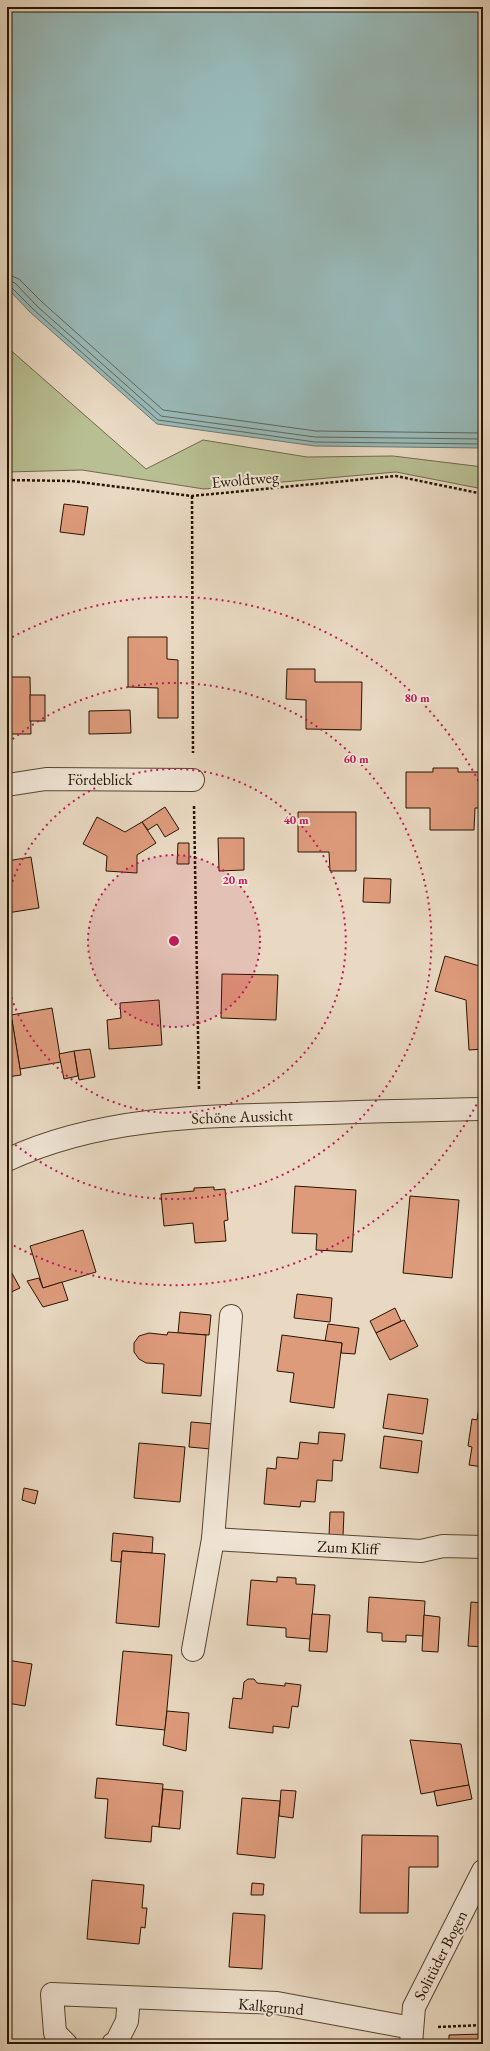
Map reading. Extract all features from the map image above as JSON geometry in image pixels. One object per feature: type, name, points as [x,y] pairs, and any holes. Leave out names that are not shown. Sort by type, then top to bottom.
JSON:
[{"type":"street","name":"Fördeblick","points":[[7,785],[46,779],[193,780]]},
{"type":"street","name":"Schöne Aussicht","points":[[7,1160],[25,1152],[105,1127],[200,1116],[483,1109]]},
{"type":"street","points":[[193,1650],[214,1539],[231,1316]]},
{"type":"street","name":"Zum Kliff","points":[[214,1539],[421,1551],[443,1546],[483,1547]]},
{"type":"street","name":"Solitüder Bogen","points":[[411,2036],[414,2007],[483,1871]]},
{"type":"street","name":"Kalkgrund","points":[[66,2044],[55,2033],[52,1994],[277,2003],[411,2036]]},
{"type":"street","points":[[113,2044],[116,2042],[127,2021],[129,1998]]},
{"type":"path","name":"Ewoldtweg","points":[[7,480],[71,481],[192,496],[396,476],[483,494]]},
{"type":"path","points":[[192,496],[193,780],[199,1072]]},
{"type":"path","points":[[411,2036],[483,2025]]},
{"type":"green space","points":[[7,347],[146,469],[203,440],[307,457],[393,456],[483,467],[483,489],[396,472],[204,489],[82,470],[7,472]]},
{"type":"water","points":[[7,7],[483,7],[483,448],[315,446],[157,424],[31,313],[7,288]]},
{"type":"building","points":[[64,504],[88,507],[84,535],[60,532]]},
{"type":"building","points":[[128,637],[167,637],[167,659],[178,660],[178,718],[158,718],[158,688],[128,687]]},
{"type":"building","points":[[287,669],[315,669],[315,682],[362,682],[361,730],[306,729],[306,700],[286,699]]},
{"type":"building","points":[[7,677],[30,677],[31,734],[7,734]]},
{"type":"building","points":[[30,695],[45,695],[45,721],[30,721]]},
{"type":"building","points":[[130,710],[131,733],[89,734],[89,711]]},
{"type":"building","points":[[433,768],[458,768],[458,772],[483,772],[483,808],[475,808],[474,830],[430,830],[430,808],[406,808],[406,772],[433,772]]},
{"type":"building","points":[[165,807],[179,829],[165,837],[157,824],[148,830],[142,822]]},
{"type":"building","points":[[298,812],[356,812],[356,871],[330,871],[329,852],[298,852]]},
{"type":"building","points":[[97,817],[125,832],[142,822],[156,843],[137,855],[137,873],[106,871],[107,856],[83,844]]},
{"type":"building","points":[[218,838],[244,838],[244,870],[219,871]]},
{"type":"building","points":[[178,843],[189,843],[189,864],[177,864]]},
{"type":"building","points":[[31,857],[39,908],[7,913],[7,861]]},
{"type":"building","points":[[364,878],[391,879],[390,903],[363,902]]},
{"type":"building","points":[[445,956],[483,967],[483,1049],[469,1050],[466,1000],[435,991]]},
{"type":"building","points":[[222,974],[278,975],[276,1020],[221,1018]]},
{"type":"building","points":[[159,1000],[162,1045],[109,1049],[107,1020],[121,1018],[120,1003]]},
{"type":"building","points":[[52,1008],[61,1062],[20,1069],[11,1015]]},
{"type":"building","points":[[12,1020],[21,1075],[7,1077],[7,1021]]},
{"type":"building","points":[[90,1049],[95,1077],[79,1080],[74,1051]]},
{"type":"building","points":[[74,1051],[78,1076],[64,1079],[59,1054]]},
{"type":"building","points":[[295,1186],[356,1190],[352,1252],[316,1250],[317,1234],[292,1233]]},
{"type":"building","points":[[214,1187],[214,1190],[225,1189],[228,1220],[224,1221],[226,1241],[195,1243],[193,1223],[164,1226],[161,1194],[194,1191],[194,1188]]},
{"type":"building","points":[[410,1196],[459,1200],[452,1278],[403,1273]]},
{"type":"building","points":[[83,1230],[96,1272],[43,1288],[30,1246]]},
{"type":"building","points":[[7,1264],[20,1288],[9,1293],[7,1290]]},
{"type":"building","points":[[39,1278],[43,1288],[62,1282],[68,1300],[43,1307],[27,1281]]},
{"type":"building","points":[[297,1294],[332,1298],[330,1322],[294,1318]]},
{"type":"building","points":[[395,1308],[401,1321],[376,1333],[370,1321]]},
{"type":"building","points":[[180,1312],[211,1315],[209,1335],[178,1333]]},
{"type":"building","points":[[404,1320],[418,1346],[390,1360],[376,1333]]},
{"type":"building","points":[[328,1324],[359,1328],[355,1354],[341,1353],[342,1343],[325,1341]]},
{"type":"building","points":[[168,1332],[206,1335],[201,1396],[162,1393],[164,1364],[146,1363],[139,1359],[134,1352],[134,1343],[139,1336],[149,1333],[167,1335]]},
{"type":"building","points":[[282,1335],[342,1343],[334,1408],[290,1402],[294,1373],[277,1371]]},
{"type":"building","points":[[388,1394],[428,1399],[423,1434],[383,1428]]},
{"type":"building","points":[[480,1400],[483,1400],[483,1467],[469,1465],[472,1447],[468,1446],[472,1419],[477,1420]]},
{"type":"building","points":[[191,1422],[214,1424],[211,1449],[189,1447]]},
{"type":"building","points":[[319,1432],[345,1434],[342,1461],[333,1460],[332,1481],[317,1480],[315,1502],[301,1501],[300,1507],[264,1504],[267,1468],[276,1469],[277,1457],[298,1459],[300,1442],[318,1444]]},
{"type":"building","points":[[384,1436],[422,1441],[418,1473],[380,1468]]},
{"type":"building","points":[[139,1443],[185,1447],[180,1502],[134,1498]]},
{"type":"building","points":[[24,1488],[38,1491],[35,1504],[22,1500]]},
{"type":"building","points":[[330,1512],[344,1512],[343,1536],[329,1536]]},
{"type":"building","points":[[113,1533],[153,1537],[152,1553],[122,1551],[121,1562],[111,1561]]},
{"type":"building","points":[[122,1551],[165,1554],[159,1627],[116,1623]]},
{"type":"building","points":[[277,1577],[296,1578],[296,1584],[315,1585],[310,1639],[286,1637],[286,1628],[247,1625],[251,1580],[277,1582]]},
{"type":"building","points":[[369,1597],[425,1601],[423,1636],[406,1635],[406,1642],[382,1641],[382,1633],[367,1632]]},
{"type":"building","points":[[471,1602],[483,1603],[483,1647],[468,1646]]},
{"type":"building","points":[[312,1614],[330,1615],[327,1652],[309,1651]]},
{"type":"building","points":[[424,1615],[440,1617],[438,1652],[422,1651]]},
{"type":"building","points":[[123,1651],[172,1655],[165,1730],[116,1725]]},
{"type":"building","points":[[7,1660],[32,1664],[25,1706],[7,1703]]},
{"type":"building","points":[[248,1679],[254,1679],[257,1683],[285,1686],[285,1683],[301,1685],[298,1707],[292,1706],[289,1728],[273,1726],[273,1733],[229,1728],[233,1698],[242,1699],[244,1682]]},
{"type":"building","points":[[167,1711],[189,1713],[186,1751],[163,1745]]},
{"type":"building","points":[[410,1740],[461,1744],[469,1785],[421,1794]]},
{"type":"building","points":[[97,1778],[163,1784],[159,1827],[152,1826],[151,1842],[105,1838],[108,1799],[95,1798]]},
{"type":"building","points":[[469,1785],[472,1799],[437,1806],[434,1791]]},
{"type":"building","points":[[163,1789],[183,1791],[180,1829],[159,1827]]},
{"type":"building","points":[[281,1790],[296,1791],[293,1818],[279,1816]]},
{"type":"building","points":[[242,1798],[280,1801],[275,1858],[237,1854]]},
{"type":"building","points":[[362,1835],[438,1836],[438,1867],[409,1867],[408,1913],[360,1913]]},
{"type":"building","points":[[92,1880],[144,1885],[142,1908],[147,1908],[145,1928],[141,1927],[139,1944],[87,1939]]},
{"type":"building","points":[[252,1883],[264,1884],[263,1895],[251,1895]]},
{"type":"building","points":[[233,1913],[265,1915],[262,1969],[229,1967]]},
{"type":"building","points":[[483,2034],[483,2044],[449,2044],[449,2035]]}]
